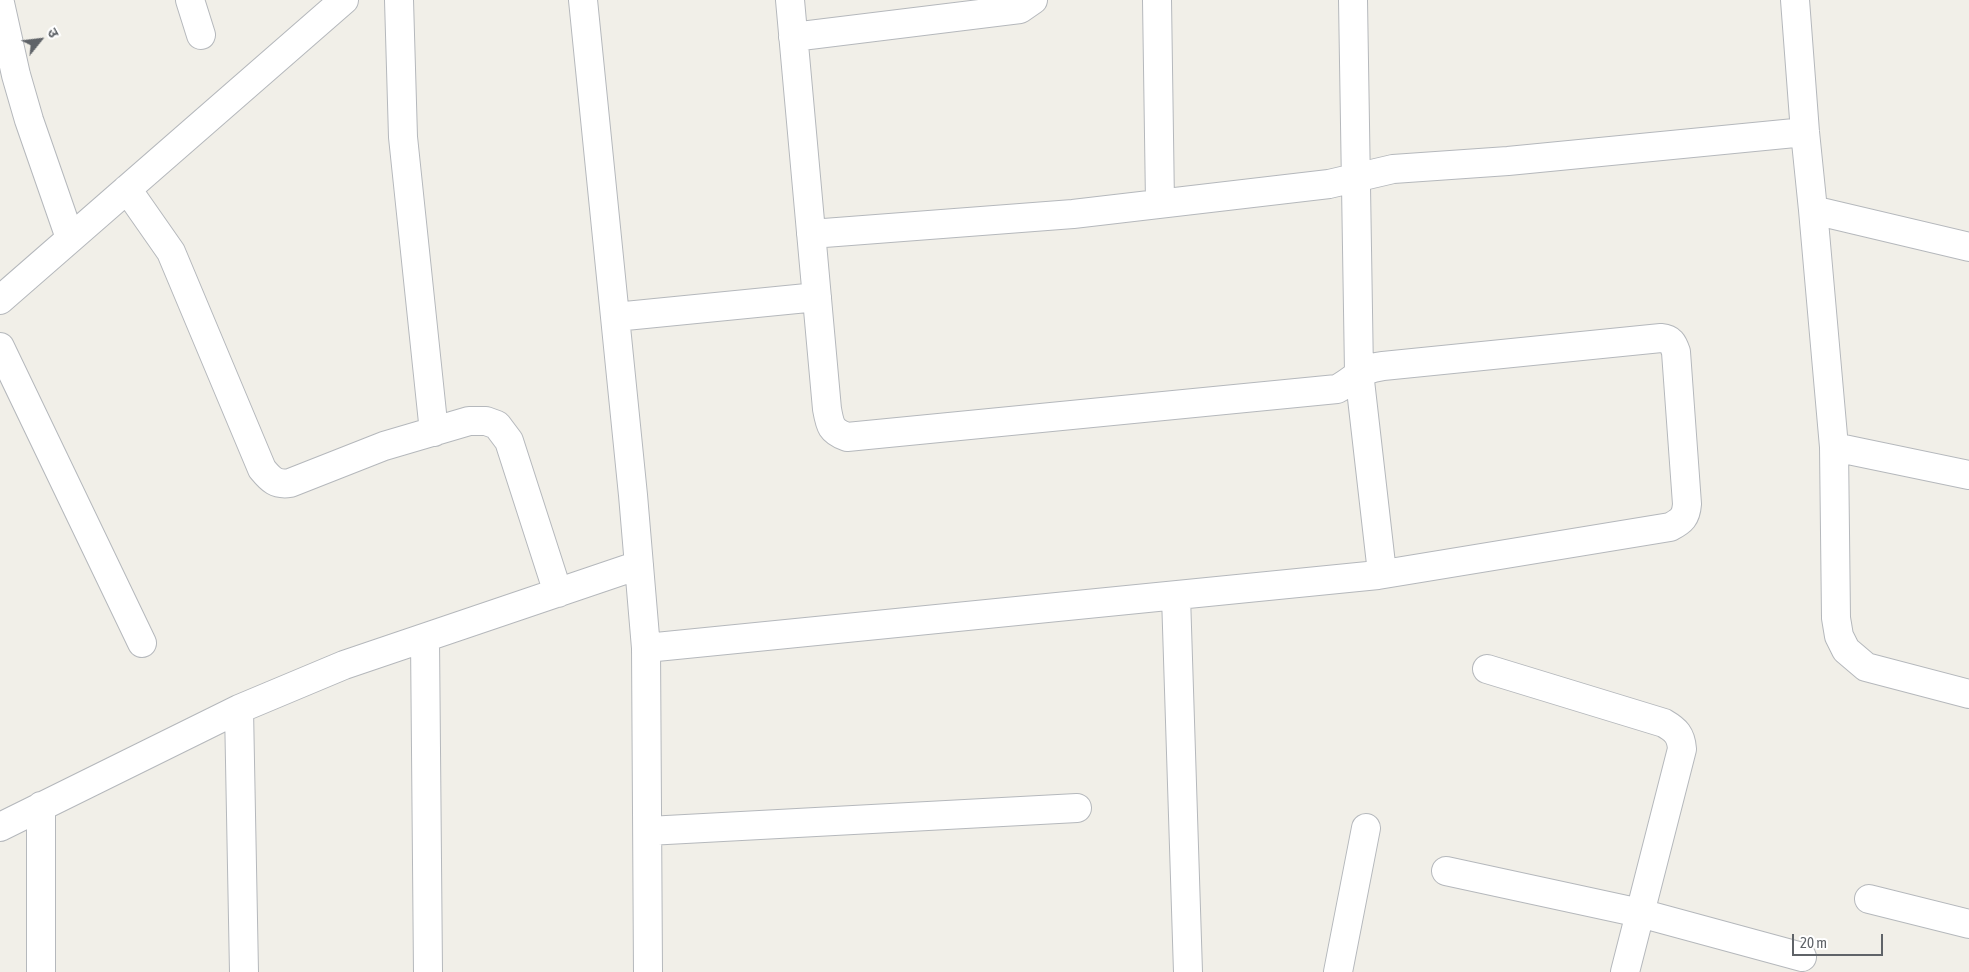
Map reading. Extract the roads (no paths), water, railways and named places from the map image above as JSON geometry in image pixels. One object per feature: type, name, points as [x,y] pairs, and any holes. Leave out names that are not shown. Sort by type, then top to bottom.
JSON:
[{"type":"street","points":[[190,0],[201,35]]},
{"type":"street","points":[[0,300],[344,0]]},
{"type":"street","points":[[399,0],[403,137],[434,432]]},
{"type":"street","points":[[584,0],[646,648],[648,972]]},
{"type":"street","points":[[646,648],[1378,575],[1670,527],[1681,522],[1686,515],[1687,504],[1676,352],[1673,343],[1661,338],[1371,367],[1359,372],[1349,383],[1337,389],[847,437],[835,432],[829,421],[790,0]]},
{"type":"street","points":[[793,37],[1020,9],[1033,0]]},
{"type":"street","points":[[1157,0],[1160,203]]},
{"type":"street","points":[[1353,0],[1359,372],[1381,564],[1381,570],[1378,575]]},
{"type":"street","points":[[1795,0],[1804,132],[1813,210],[1834,447],[1836,618],[1839,636],[1846,650],[1866,667],[1969,694]]},
{"type":"street","points":[[0,3],[16,75],[29,120],[70,238]]},
{"type":"street","points":[[811,234],[1073,214],[1329,184],[1393,169],[1508,161],[1804,132]]},
{"type":"street","points":[[128,189],[171,252],[262,469],[271,480],[280,485],[290,483],[384,446],[470,420],[486,421],[497,425],[509,441],[558,593]]},
{"type":"street","points":[[1813,210],[1969,247]]},
{"type":"street","points":[[615,317],[817,297]]},
{"type":"street","points":[[0,347],[142,643]]},
{"type":"street","points":[[1834,447],[1969,475]]},
{"type":"street","points":[[0,826],[239,709],[344,665],[426,639],[639,565]]},
{"type":"street","points":[[1176,596],[1188,972]]},
{"type":"street","points":[[426,639],[428,972]]},
{"type":"street","points":[[1486,669],[1664,723],[1674,729],[1682,738],[1682,749],[1625,972]]},
{"type":"street","points":[[239,709],[244,972]]},
{"type":"street","points":[[41,806],[41,972]]},
{"type":"street","points":[[648,831],[1077,808]]},
{"type":"street","points":[[1338,972],[1366,828]]},
{"type":"street","points":[[1446,871],[1640,912],[1802,957]]},
{"type":"street","points":[[1869,899],[1969,924]]}]
